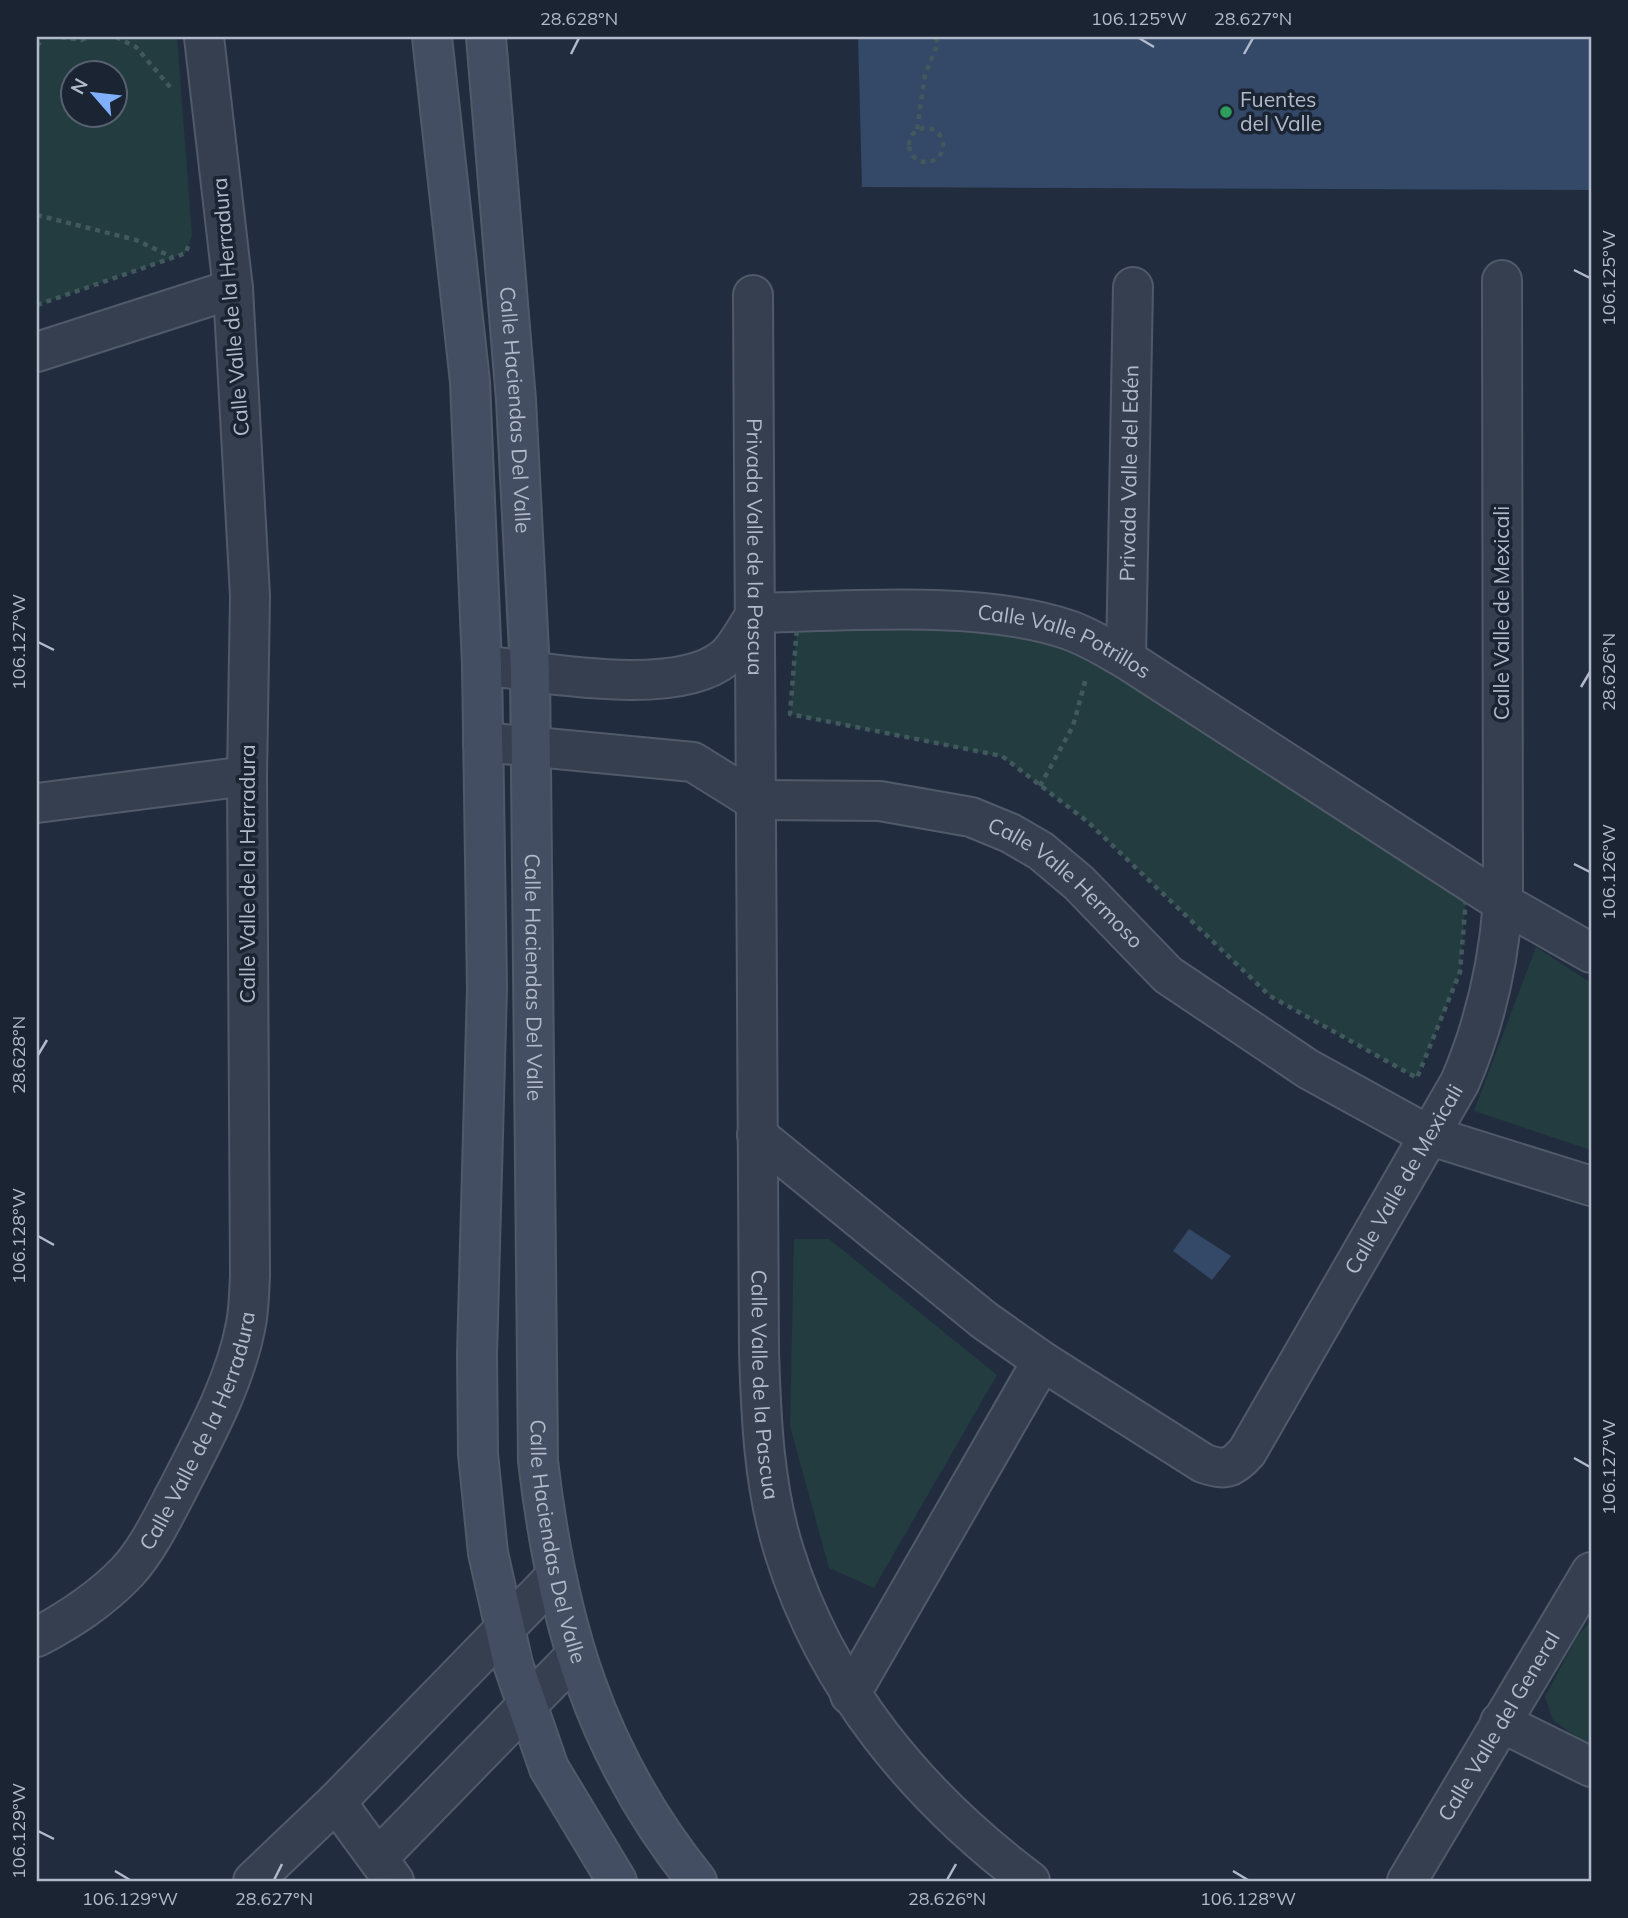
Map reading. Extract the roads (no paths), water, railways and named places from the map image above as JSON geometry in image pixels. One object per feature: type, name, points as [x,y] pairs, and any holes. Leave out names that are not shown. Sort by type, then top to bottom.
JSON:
[{"type":"main road","name":"Calle Haciendas Del Valle","points":[[432,37],[470,382],[482,665],[486,988],[477,1355],[478,1454],[488,1553],[503,1630],[550,1768],[617,1881]]},
{"type":"main road","name":"Calle Haciendas Del Valle","points":[[486,37],[516,400],[530,670],[538,1461],[547,1538],[576,1655],[600,1726],[629,1783],[697,1881]]},
{"type":"street","name":"Calle Valle de la Herradura","points":[[37,1637],[74,1618],[100,1598],[128,1570],[155,1533],[211,1425],[234,1367],[246,1324],[250,1276],[247,776],[250,596],[233,289],[204,37]]},
{"type":"street","name":"Calle Valle de Mexicali","points":[[757,1135],[923,1272],[1042,1362],[1203,1463],[1221,1470],[1236,1466],[1247,1452],[1460,1082],[1477,1041],[1490,998],[1503,904],[1502,280]]},
{"type":"street","name":"Privada Valle del Edén","points":[[1126,659],[1133,287]]},
{"type":"street","points":[[37,352],[233,289]]},
{"type":"street","name":"Privada Valle de la Pascua","points":[[753,295],[757,613],[754,800]]},
{"type":"street","name":"Calle Valle Potrillos","points":[[757,613],[933,611],[1017,617],[1070,631],[1126,659],[1503,904],[1591,953]]},
{"type":"street","points":[[482,665],[644,682],[698,672],[726,657],[757,613]]},
{"type":"street","points":[[483,742],[693,762],[754,800]]},
{"type":"street","points":[[37,803],[247,776]]},
{"type":"street","name":"Calle Valle Hermoso","points":[[754,800],[880,801],[971,817],[1010,833],[1041,851],[1079,883],[1168,975],[1308,1069],[1428,1135],[1591,1186]]},
{"type":"street","name":"Calle Valle de la Pascua","points":[[754,800],[761,1415],[771,1490],[784,1551],[811,1618],[850,1695],[884,1742],[937,1802],[977,1840],[1030,1881]]},
{"type":"street","points":[[850,1695],[1042,1362]]},
{"type":"street","name":"Calle Valle del General","points":[[1407,1881],[1591,1572]]},
{"type":"street","points":[[253,1881],[336,1802],[556,1576]]},
{"type":"street","points":[[336,1802],[386,1869],[576,1655]]},
{"type":"street","points":[[1500,1722],[1591,1767]]},
{"type":"water","name":"Fuentes del Valle","points":[[858,37],[1591,37],[1591,190],[862,187]]},
{"type":"water","points":[[1189,1229],[1231,1256],[1212,1280],[1173,1251]]},
{"type":"place","name":"Fuentes del Valle","points":[[1226,112]]}]
